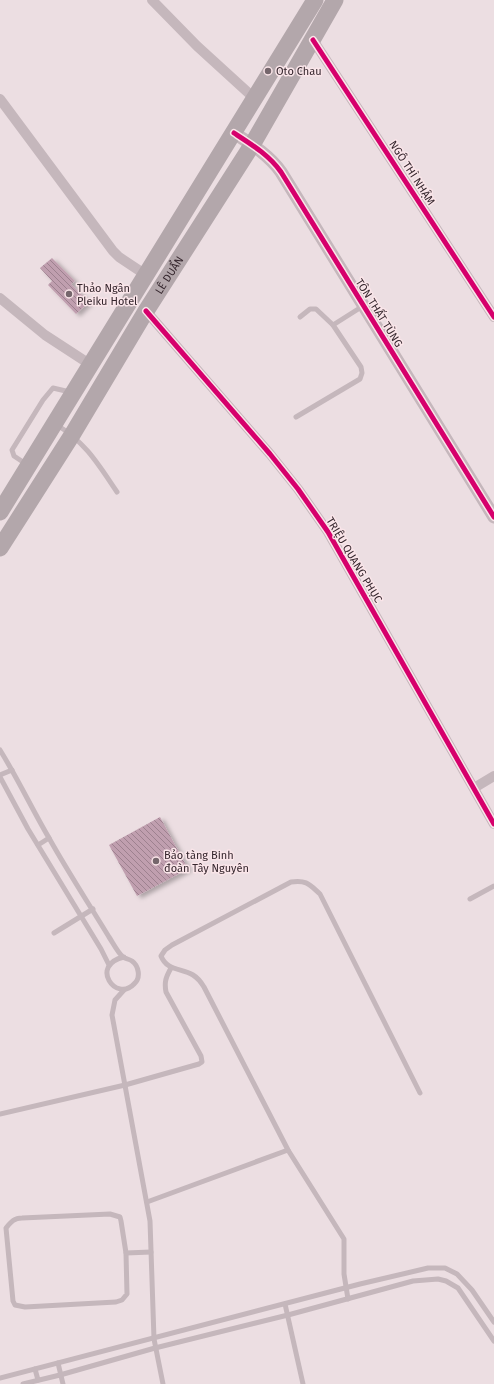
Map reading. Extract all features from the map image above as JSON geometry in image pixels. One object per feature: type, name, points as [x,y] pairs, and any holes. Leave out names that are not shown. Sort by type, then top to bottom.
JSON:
[{"type":"main road","name":"LÊ DUẨN","points":[[0,512],[315,0]]},
{"type":"main road","name":"LÊ DUẨN","points":[[0,548],[72,435],[146,311],[252,145],[335,0]]},
{"type":"street","points":[[152,0],[202,50],[254,98]]},
{"type":"street","name":"NGÔ THÌ NHẬM","points":[[313,40],[494,317]]},
{"type":"street","points":[[0,99],[113,251],[119,257],[146,275]]},
{"type":"street","name":"TÔN THẤT TÙNG","points":[[234,133],[275,163],[493,512]]},
{"type":"street","points":[[0,298],[45,335],[91,365]]},
{"type":"street","name":"TRIỆU QUANG PHỤC","points":[[146,311],[270,454],[298,489],[328,532],[494,824]]},
{"type":"street","points":[[474,788],[494,776]]},
{"type":"lane","points":[[333,325],[363,306]]},
{"type":"lane","points":[[296,417],[360,379],[362,373],[361,367],[333,325],[316,309],[310,309],[300,317]]},
{"type":"lane","points":[[28,466],[14,456],[12,450],[43,400],[53,388],[73,393]]},
{"type":"lane","points":[[54,424],[72,435],[92,455],[117,492]]},
{"type":"lane","points":[[0,750],[49,838],[112,941],[124,957]]},
{"type":"lane","points":[[12,770],[0,776],[38,845],[101,949],[109,965]]},
{"type":"lane","points":[[38,845],[49,838]]},
{"type":"lane","points":[[348,1299],[344,1274],[344,1239],[288,1150],[204,987],[194,975],[171,968],[164,962],[161,956],[165,950],[172,945],[291,882],[303,881],[320,894],[420,1093]]},
{"type":"lane","points":[[470,899],[494,886]]},
{"type":"lane","points":[[54,933],[93,909]]},
{"type":"lane","points":[[124,990],[115,988],[109,982],[106,974],[109,965],[115,959],[124,957],[130,959],[136,964],[138,977],[136,983],[130,988],[124,990],[115,1000],[112,1014],[151,1230],[154,1339],[163,1384]]},
{"type":"lane","points":[[0,1114],[126,1085],[191,1067],[202,1062],[201,1056],[166,992],[164,985],[165,978],[171,968]]},
{"type":"lane","points":[[147,1202],[288,1150]]},
{"type":"lane","points":[[110,1214],[120,1218],[126,1253],[127,1294],[122,1300],[116,1302],[19,1307],[15,1305],[13,1301],[6,1228],[15,1218],[110,1214]]},
{"type":"lane","points":[[126,1253],[152,1252]]},
{"type":"lane","points":[[0,1378],[428,1268],[451,1270],[462,1278],[494,1322]]},
{"type":"lane","points":[[400,1274],[402,1285]]},
{"type":"lane","points":[[22,1384],[60,1375],[155,1348],[402,1285],[431,1279],[446,1281],[458,1288],[494,1341]]},
{"type":"lane","points":[[473,1309],[480,1302]]},
{"type":"lane","points":[[285,1304],[303,1384]]},
{"type":"lane","points":[[225,1320],[226,1330]]},
{"type":"lane","points":[[106,1350],[109,1361]]},
{"type":"lane","points":[[58,1363],[63,1384]]},
{"type":"lane","points":[[35,1369],[38,1380]]},
{"type":"building","name":"Thảo Ngân Pleiku Hotel","points":[[52,258],[75,281],[71,284],[89,302],[76,314],[48,285],[52,281],[40,268]]},
{"type":"building","points":[[160,817],[188,869],[137,896],[109,845]]},
{"type":"cycle path","points":[[313,40],[494,317]]},
{"type":"cycle path","points":[[234,133],[265,155],[281,172],[494,517]]},
{"type":"cycle path","points":[[146,311],[270,454],[298,489],[328,532],[494,824]]},
{"type":"place","name":"Oto Chau","points":[[268,71]]},
{"type":"place","name":"Thảo Ngân Pleiku Hotel","points":[[69,294]]},
{"type":"place","name":"Bảo tàng Binh đoàn Tây Nguyên","points":[[156,861]]}]
